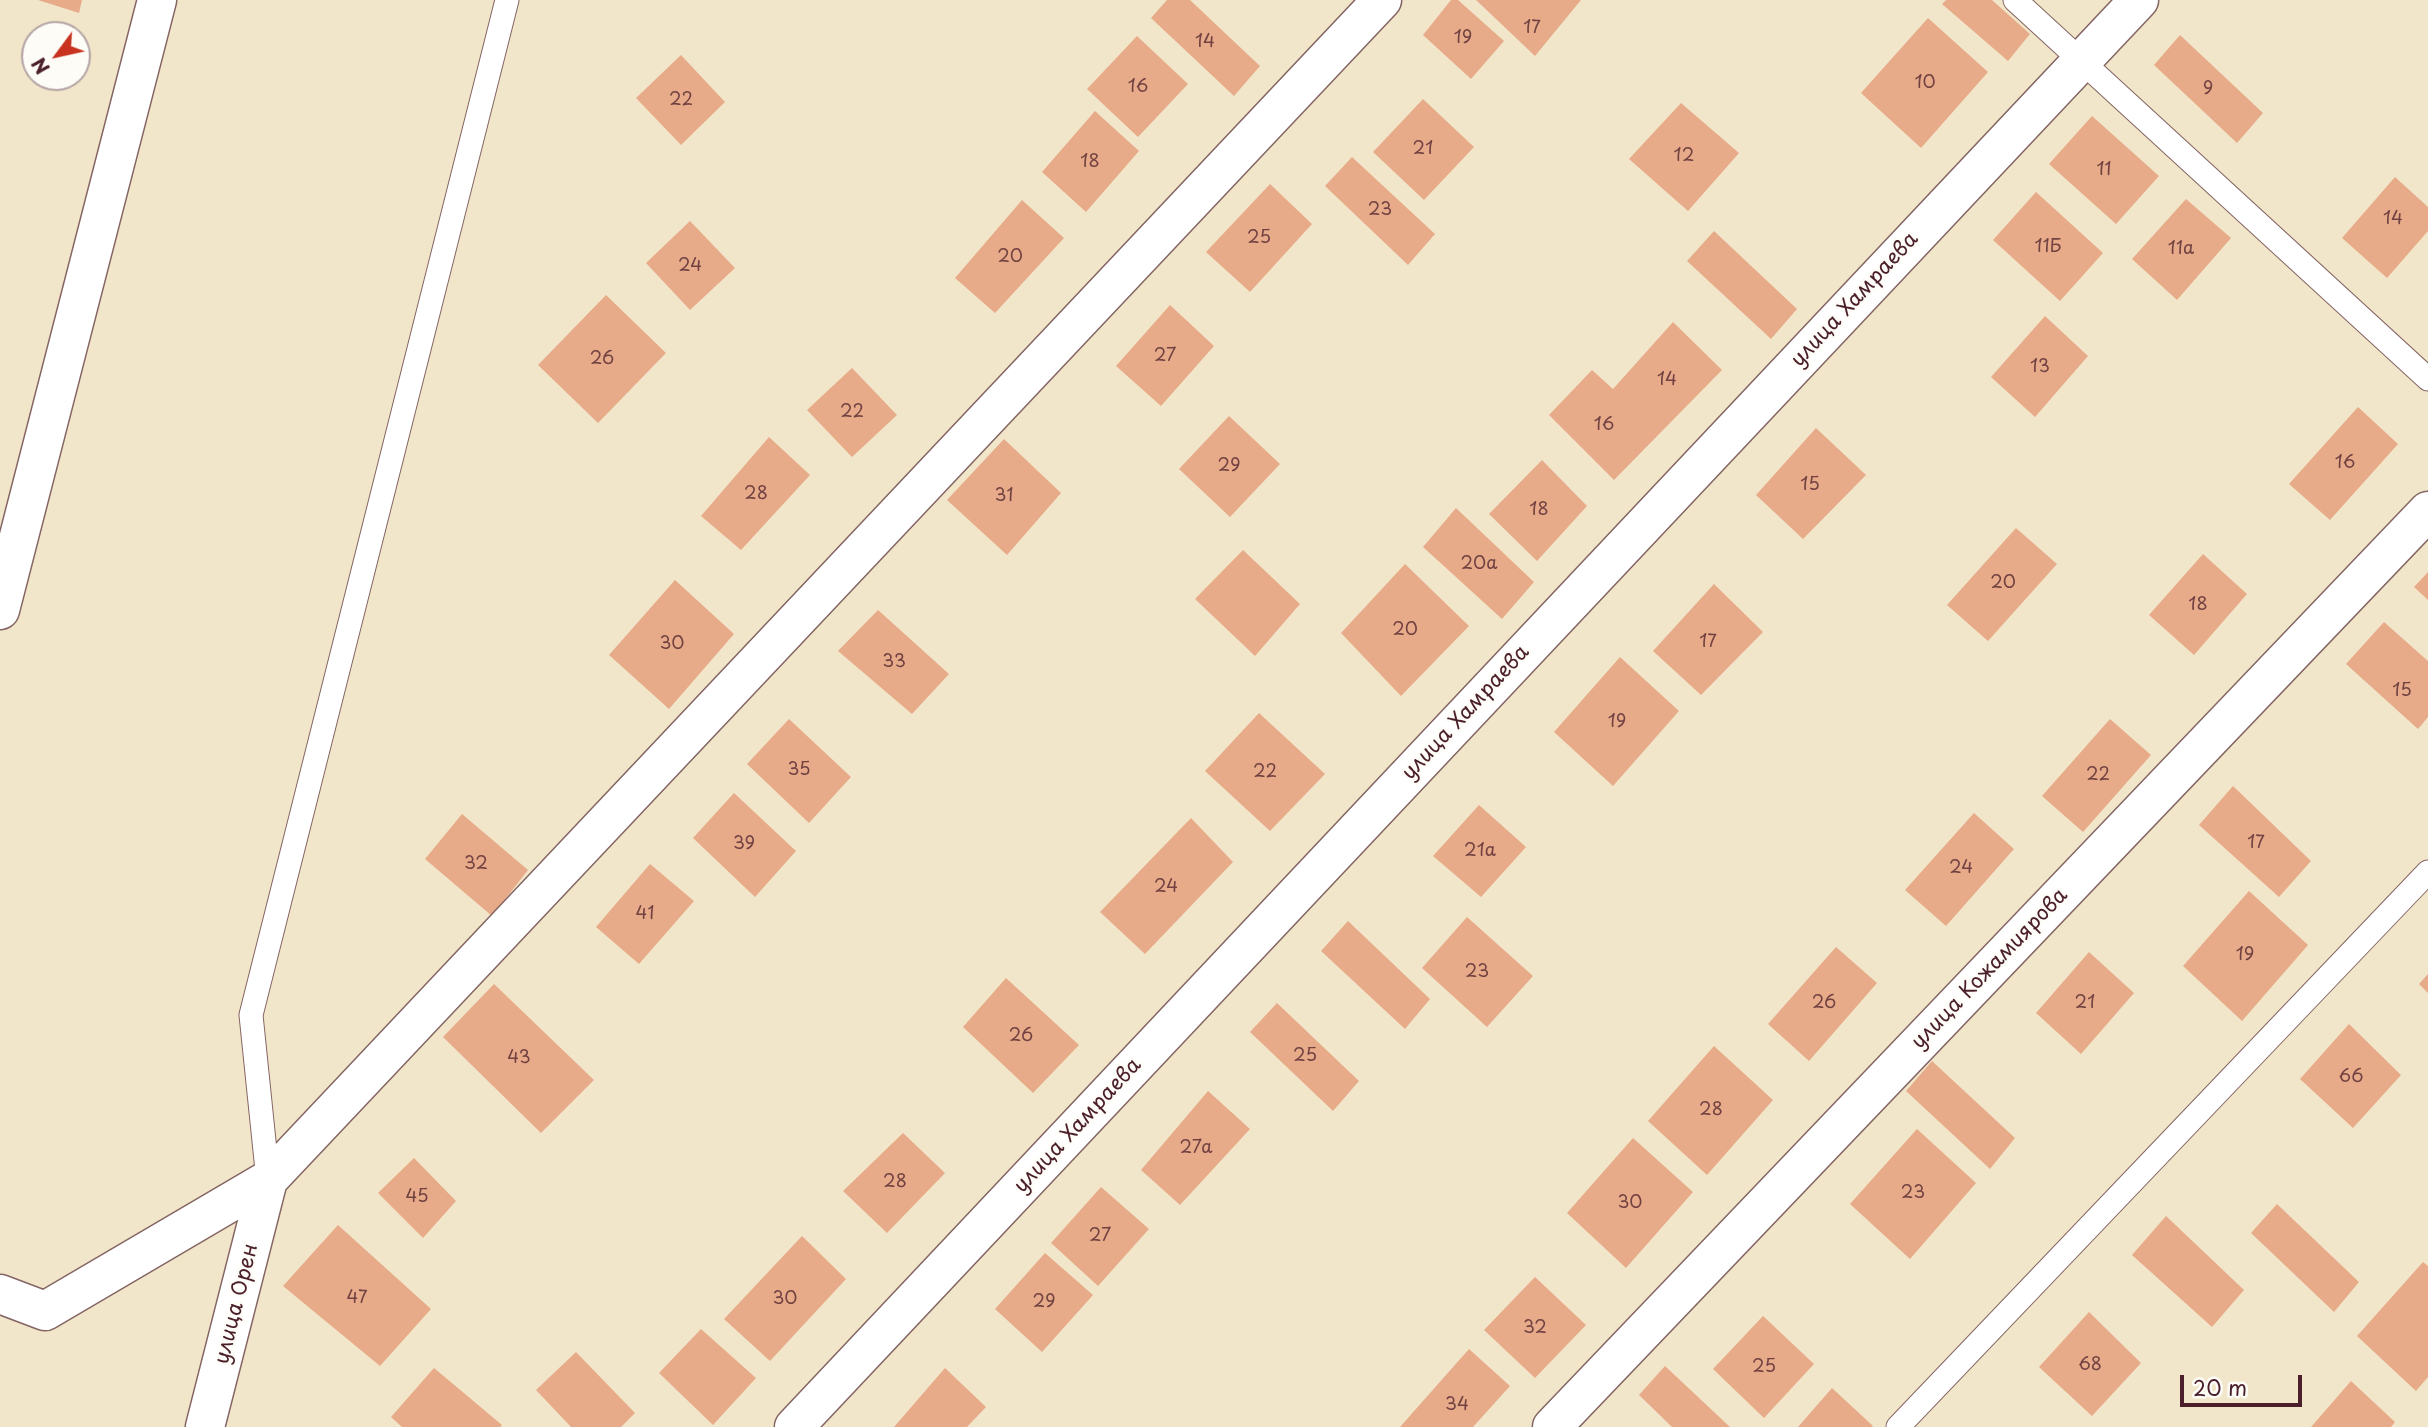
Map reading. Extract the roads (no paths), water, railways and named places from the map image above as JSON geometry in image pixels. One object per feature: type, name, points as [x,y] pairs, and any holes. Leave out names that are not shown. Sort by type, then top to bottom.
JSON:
[{"type":"street","points":[[0,610],[156,0]]},
{"type":"street","points":[[0,1294],[45,1311],[268,1180],[1382,0]]},
{"type":"street","name":"улица Хамраева","points":[[794,1427],[2139,0]]},
{"type":"street","name":"улица Кожамиярова","points":[[1552,1427],[2428,511]]},
{"type":"street","name":"улица Орен","points":[[205,1427],[268,1180]]},
{"type":"lane","points":[[268,1180],[251,1015],[507,0]]},
{"type":"lane","points":[[2015,0],[2428,379]]},
{"type":"lane","points":[[1898,1427],[2428,872]]}]
